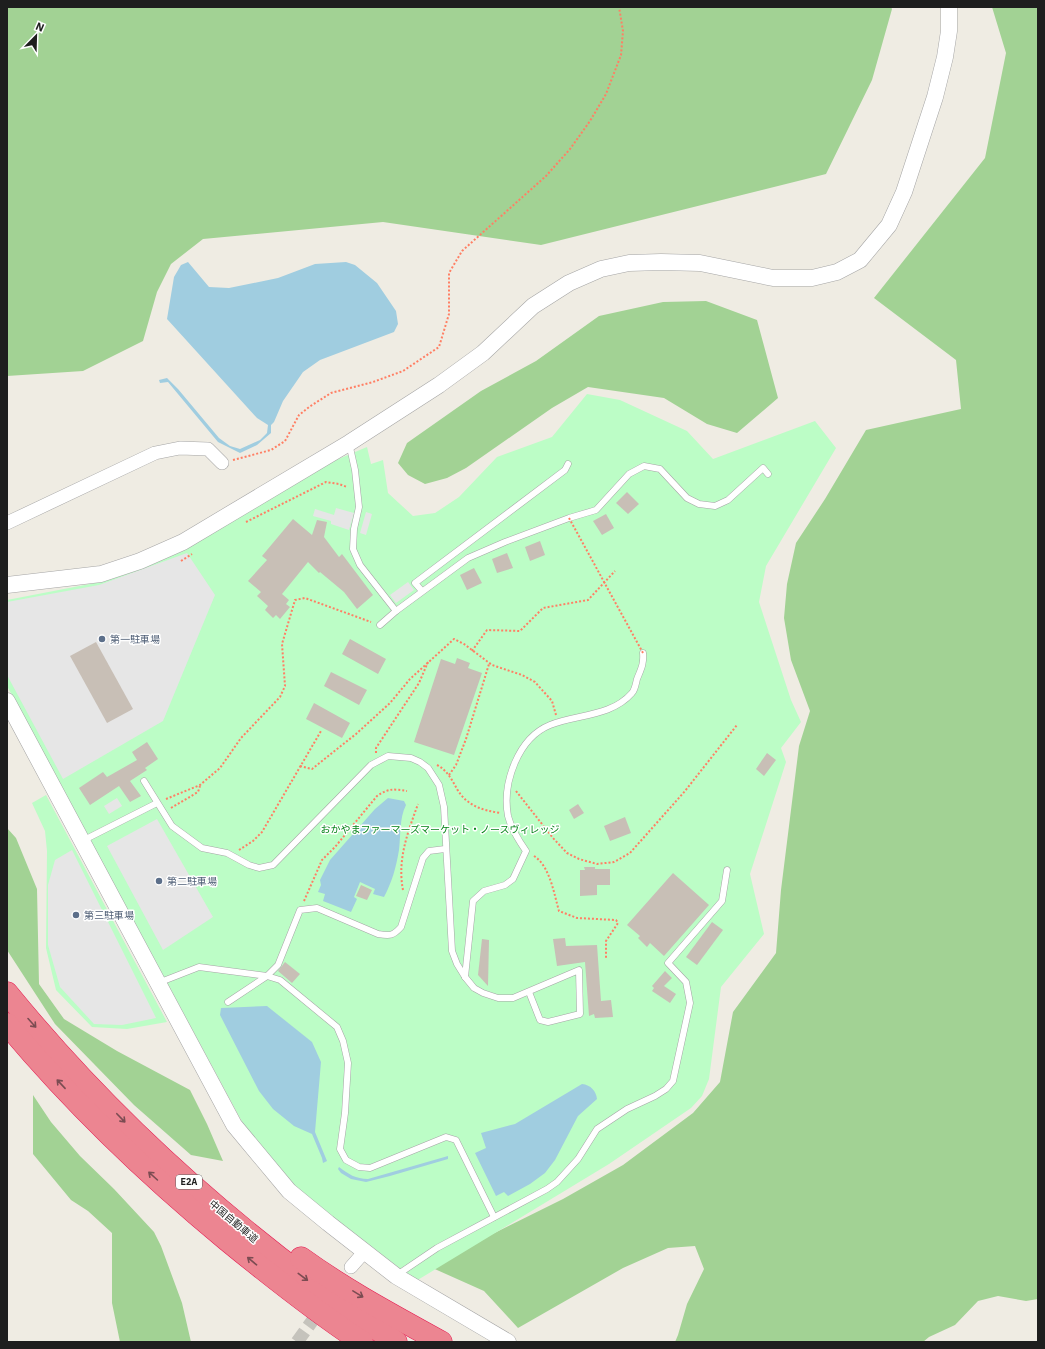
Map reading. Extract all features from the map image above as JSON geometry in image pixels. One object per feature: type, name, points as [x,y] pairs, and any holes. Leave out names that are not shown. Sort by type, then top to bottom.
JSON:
[{"type":"highway","name":"中国自動車道","points":[[7,994],[29,1021],[144,1142],[209,1201],[273,1254],[347,1309],[396,1342]]},
{"type":"highway","name":"中国自動車道","points":[[7,1024],[75,1099],[131,1156],[197,1215],[283,1285],[336,1325],[362,1342]]},
{"type":"highway","points":[[144,1142],[315,1268],[396,1317],[441,1342]]},
{"type":"highway","points":[[283,1285],[303,1318],[337,1342]]},
{"type":"street","points":[[7,585],[101,574],[140,561],[183,542],[349,443],[439,385],[483,353],[534,306],[570,283],[601,269],[628,263],[700,263],[773,278],[812,278],[837,272],[860,260],[889,225],[904,192],[935,98],[946,57],[949,31],[949,7]]},
{"type":"street","points":[[7,523],[155,453],[180,448],[208,450],[222,463]]},
{"type":"street","points":[[8,707],[82,841],[234,1124],[289,1191],[365,1252],[396,1276],[508,1342]]},
{"type":"street","points":[[350,1267],[365,1252]]},
{"type":"lane","points":[[349,443],[355,470],[359,507],[354,529],[353,549],[360,565],[396,610]]},
{"type":"lane","points":[[422,591],[415,583],[564,470],[568,464]]},
{"type":"lane","points":[[380,625],[396,610],[468,558],[505,542],[569,518],[596,510],[629,474],[644,466],[660,469],[687,498],[699,504],[715,506],[728,500],[763,468],[768,474]]},
{"type":"lane","points":[[465,977],[473,901],[484,891],[504,885],[513,880],[526,851],[517,837],[508,817],[507,800],[509,782],[520,754],[534,735],[550,726],[559,722],[602,712],[616,705],[632,692],[644,662],[643,653]]},
{"type":"lane","points":[[144,781],[172,826],[202,848],[227,852],[249,865],[259,868],[273,865],[371,765],[388,756],[411,758],[420,762],[428,768],[439,785],[444,807],[445,849],[452,952],[465,977],[474,988],[483,993],[498,998],[513,998],[579,970],[580,1014],[548,1022],[540,1020],[529,992]]},
{"type":"lane","points":[[82,841],[157,803]]},
{"type":"lane","points":[[228,1002],[267,976],[278,965],[300,910],[317,908],[378,934],[388,936],[396,934],[401,927],[422,858],[429,851],[445,849]]},
{"type":"lane","points":[[396,1276],[437,1248],[547,1189],[557,1182],[578,1159],[597,1128],[627,1108],[655,1096],[666,1089],[673,1081],[690,1002],[686,982],[668,963],[722,901],[727,870]]},
{"type":"lane","points":[[158,983],[198,967],[267,976],[280,980],[337,1027],[343,1041],[348,1063],[345,1113],[340,1149],[346,1160],[359,1167],[370,1168],[446,1137],[456,1140],[494,1217]]},
{"type":"path","points":[[222,463],[271,450],[284,441],[299,415],[331,393],[373,382],[403,371],[439,347],[449,314],[449,273],[462,251],[546,176],[570,149],[590,121],[606,94],[621,55],[623,31],[619,7]]},
{"type":"path","points":[[243,523],[326,482],[339,484],[356,490]]},
{"type":"path","points":[[569,518],[643,653]]},
{"type":"path","points":[[181,561],[194,553]]},
{"type":"path","points":[[472,651],[487,630],[520,631],[543,608],[588,600],[615,571]]},
{"type":"path","points":[[157,803],[200,785],[220,768],[241,738],[280,697],[285,686],[282,644],[295,600],[305,598],[380,625]]},
{"type":"path","points":[[300,766],[312,769],[356,734],[390,704],[410,679],[454,639],[464,644],[490,664],[522,675],[535,682],[552,701],[559,722]]},
{"type":"path","points":[[377,762],[376,748],[419,683],[429,661]]},
{"type":"path","points":[[449,775],[456,765],[466,738],[490,664]]},
{"type":"path","points":[[509,782],[552,838],[567,853],[579,859],[597,864],[614,862],[630,852],[685,791],[737,724]]},
{"type":"path","points":[[232,855],[253,841],[262,832],[321,731]]},
{"type":"path","points":[[420,762],[438,765],[449,775],[458,792],[473,806],[482,810],[508,813]]},
{"type":"path","points":[[164,813],[198,792],[200,785]]},
{"type":"path","points":[[300,910],[322,860],[335,847],[377,796],[392,788],[407,791]]},
{"type":"path","points":[[409,902],[406,899],[402,884],[402,854],[406,837],[418,804]]},
{"type":"path","points":[[526,851],[540,860],[548,875],[560,911],[577,918],[616,920],[618,923],[606,941],[606,960]]},
{"type":"green space","points":[[7,7],[891,7],[892,9],[872,80],[826,174],[541,245],[383,222],[203,239],[171,264],[157,292],[143,341],[83,371],[7,376]]},
{"type":"green space","points":[[992,7],[1038,7],[1038,1299],[1026,1301],[998,1296],[978,1301],[955,1325],[929,1337],[923,1342],[675,1342],[687,1304],[704,1269],[695,1246],[668,1248],[623,1268],[518,1328],[484,1291],[428,1266],[563,1199],[623,1165],[693,1113],[720,1082],[733,1012],[776,953],[781,890],[799,746],[810,711],[791,660],[784,618],[787,584],[796,543],[825,499],[866,430],[961,409],[956,360],[874,298],[985,158],[1006,53]]},
{"type":"green space","points":[[706,301],[757,320],[778,398],[737,433],[707,424],[664,398],[588,387],[552,408],[466,468],[447,478],[425,484],[408,475],[398,463],[407,443],[481,391],[536,361],[599,316],[663,302]]},
{"type":"green space","name":"おかやまファーマーズマーケット・ノースヴィレッジ","points":[[587,394],[620,400],[687,431],[713,459],[815,421],[836,448],[766,566],[759,602],[791,700],[801,722],[781,748],[786,762],[750,874],[764,934],[721,987],[709,1079],[702,1096],[691,1108],[609,1164],[416,1281],[301,1192],[273,1163],[247,1131],[7,686],[7,600],[100,582],[183,550],[336,460],[367,447],[371,464],[383,460],[388,493],[413,516],[435,513],[459,497],[497,457],[552,437]]},
{"type":"green space","name":"第三駐車場","points":[[46,795],[167,1022],[127,1029],[92,1027],[56,990],[46,948],[47,851],[45,831],[32,803]]},
{"type":"green space","points":[[7,828],[16,838],[37,889],[39,984],[64,1019],[117,1051],[190,1090],[223,1161],[191,1155],[134,1105],[55,1024],[7,950]]},
{"type":"green space","points":[[33,1095],[51,1122],[80,1156],[114,1189],[154,1232],[161,1246],[182,1303],[191,1342],[120,1342],[112,1303],[112,1233],[88,1211],[71,1200],[33,1154]]},
{"type":"shaded area","points":[[336,508],[354,513],[349,530],[331,524],[331,521],[313,516],[315,509],[334,515]]},
{"type":"shaded area","points":[[366,512],[372,514],[366,535],[360,533]]},
{"type":"shaded area","name":"第一駐車場","points":[[187,553],[215,595],[163,721],[63,779],[7,675],[7,602],[99,585]]},
{"type":"shaded area","points":[[408,582],[414,590],[396,603],[390,595]]},
{"type":"shaded area","points":[[117,798],[122,806],[109,814],[104,806]]},
{"type":"shaded area","name":"第二駐車場","points":[[157,819],[213,917],[163,950],[107,846]]},
{"type":"shaded area","name":"第三駐車場","points":[[72,850],[156,1018],[122,1025],[94,1024],[60,987],[48,945],[48,885],[55,860]]},
{"type":"water","points":[[188,262],[209,287],[229,288],[278,278],[315,264],[346,262],[355,265],[377,283],[396,311],[398,324],[394,332],[320,360],[303,372],[283,401],[274,422],[271,425],[271,433],[257,445],[240,453],[218,442],[168,382],[160,383],[159,380],[167,378],[219,438],[230,446],[240,449],[260,440],[267,433],[268,425],[257,418],[167,319],[174,277],[181,265]]},
{"type":"water","points":[[388,798],[404,801],[406,805],[401,821],[397,863],[384,897],[373,894],[375,889],[360,882],[354,897],[357,899],[351,912],[323,901],[325,894],[318,892],[321,885],[320,880],[330,860],[375,809]]},
{"type":"water","points":[[267,1006],[312,1042],[321,1062],[315,1132],[327,1161],[323,1163],[312,1134],[294,1126],[273,1109],[259,1091],[220,1015],[221,1008]]},
{"type":"water","points":[[582,1084],[588,1086],[596,1093],[597,1099],[578,1116],[555,1160],[545,1173],[530,1184],[508,1196],[504,1192],[496,1196],[475,1153],[486,1148],[481,1133],[515,1124]]},
{"type":"water","points":[[448,1156],[448,1159],[366,1182],[351,1179],[341,1173],[338,1169],[339,1167],[352,1176],[368,1179]]},
{"type":"building","points":[[627,492],[639,504],[628,514],[616,503]]},
{"type":"building","points":[[606,514],[614,528],[602,535],[593,521]]},
{"type":"building","points":[[293,519],[312,535],[317,520],[327,522],[324,537],[339,557],[342,554],[373,595],[357,609],[344,592],[320,572],[319,573],[308,562],[282,594],[289,600],[286,604],[290,607],[280,619],[276,615],[273,618],[265,610],[268,606],[257,596],[261,592],[248,581],[267,560],[262,556]]},
{"type":"building","points":[[540,541],[545,555],[530,561],[525,547]]},
{"type":"building","points":[[507,553],[513,568],[497,573],[492,559]]},
{"type":"building","points":[[474,568],[482,583],[467,590],[460,575]]},
{"type":"building","points":[[350,639],[386,659],[378,674],[342,654]]},
{"type":"building","points":[[96,642],[133,709],[107,723],[70,656]]},
{"type":"building","points":[[457,658],[470,663],[468,668],[482,673],[454,755],[414,742],[441,659],[455,664]]},
{"type":"building","points":[[331,672],[367,690],[359,705],[324,686]]},
{"type":"building","points":[[314,703],[350,723],[342,738],[306,719]]},
{"type":"building","points":[[147,742],[158,759],[145,768],[147,770],[130,781],[141,796],[130,802],[119,786],[90,805],[79,788],[103,772],[107,777],[137,760],[132,752]]},
{"type":"building","points":[[767,753],[776,760],[764,776],[756,769]]},
{"type":"building","points":[[578,804],[584,813],[574,819],[569,810]]},
{"type":"building","points":[[625,817],[631,833],[610,841],[604,826]]},
{"type":"building","points":[[584,867],[610,869],[610,885],[597,885],[597,895],[580,896],[580,870],[585,870]]},
{"type":"building","points":[[673,873],[709,905],[664,956],[650,943],[647,947],[638,938],[640,936],[627,925]]},
{"type":"building","points":[[361,885],[372,890],[367,900],[356,896]]},
{"type":"building","points":[[712,922],[723,930],[697,965],[686,957]]},
{"type":"building","points":[[565,938],[566,946],[597,945],[601,1001],[611,1000],[613,1017],[595,1018],[594,1014],[589,1016],[585,962],[557,966],[553,939]]},
{"type":"building","points":[[482,939],[489,940],[488,986],[478,975]]},
{"type":"building","points":[[285,962],[300,974],[292,983],[278,971]]},
{"type":"building","points":[[665,971],[672,978],[664,986],[676,994],[670,1003],[652,991],[654,988],[652,986]]},
{"type":"tunnel","points":[[297,1342],[323,1306]]},
{"type":"place","name":"第一駐車場","points":[[102,639]]},
{"type":"place","name":"第二駐車場","points":[[159,881]]},
{"type":"place","name":"第三駐車場","points":[[76,915]]}]
